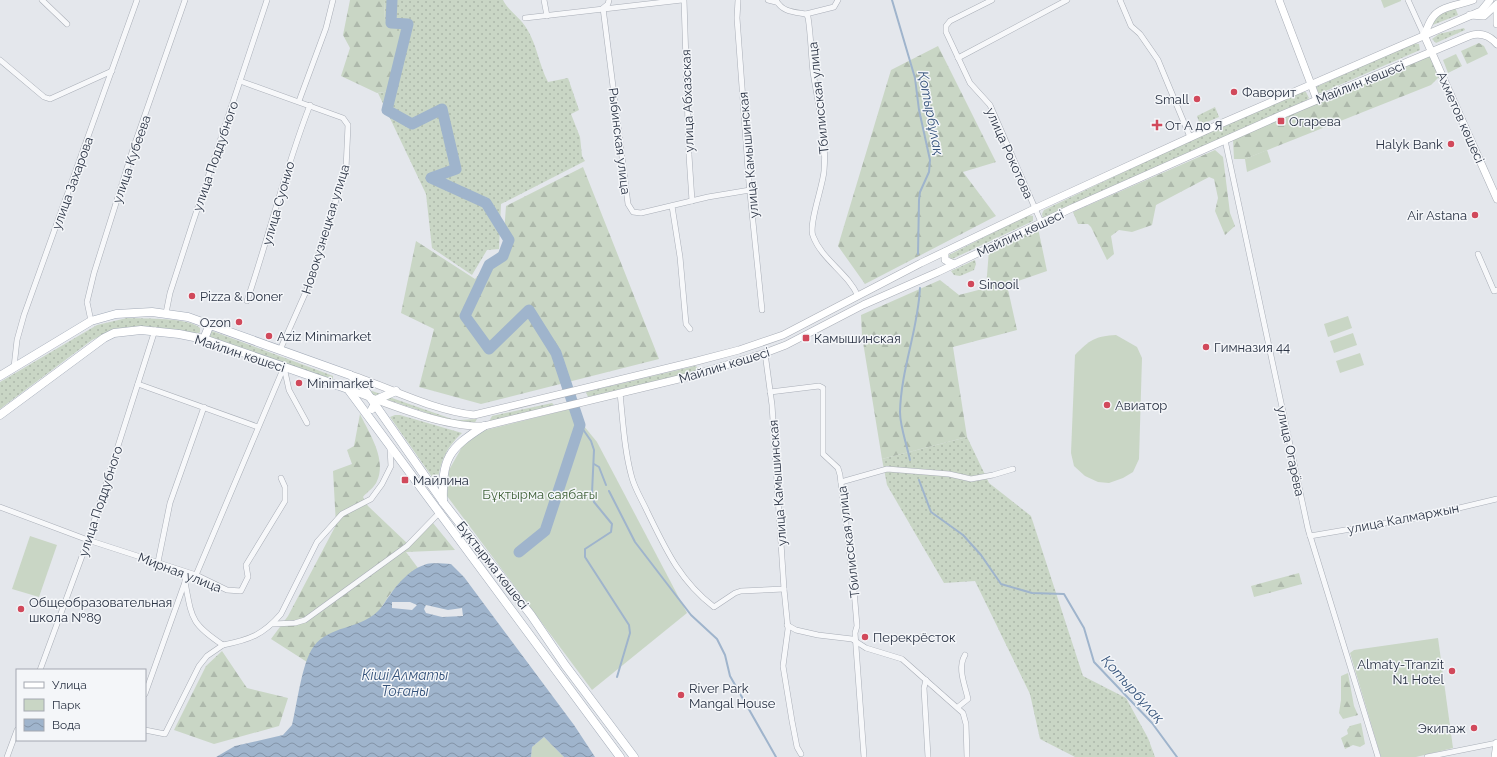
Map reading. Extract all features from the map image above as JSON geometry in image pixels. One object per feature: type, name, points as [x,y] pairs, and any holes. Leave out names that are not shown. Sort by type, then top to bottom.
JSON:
[{"type":"main road","points":[[1279,0],[1317,100]]},
{"type":"main road","points":[[1424,35],[1432,18],[1437,14],[1459,3],[1473,0]]},
{"type":"main road","name":"Майлин көшесі","points":[[0,376],[91,321],[116,314],[131,312],[166,313],[188,317],[435,406],[474,415],[697,361],[769,340],[812,321],[945,252],[1034,209],[1190,137],[1467,16],[1484,8],[1490,0]]},
{"type":"main road","points":[[1467,16],[1484,16],[1497,5]]},
{"type":"main road","points":[[1497,5],[1497,24]]},
{"type":"main road","name":"Майлин көшесі","points":[[376,402],[467,427],[484,426],[687,377],[765,353],[786,345],[862,305],[954,264],[1041,222],[1224,140],[1473,34],[1488,36],[1497,44]]},
{"type":"main road","name":"Ахметов көшесі","points":[[1424,35],[1497,199]]},
{"type":"main road","points":[[945,252],[945,260],[954,264]]},
{"type":"main road","points":[[204,339],[210,324]]},
{"type":"main road","name":"Майлин көшесі","points":[[0,416],[104,338],[127,331],[155,330],[204,339],[368,396]]},
{"type":"main road","name":"Бұқтырма көшесі","points":[[350,375],[356,379],[368,396],[376,402],[443,502],[526,608],[565,665],[634,757]]},
{"type":"main road","name":"Бұқтырма көшесі","points":[[348,389],[390,448],[440,512],[620,757]]},
{"type":"main road","points":[[370,418],[376,402],[396,391]]},
{"type":"main road","points":[[443,502],[443,481],[448,460],[458,444],[484,426]]},
{"type":"main road","points":[[1495,757],[1497,743]]},
{"type":"street","points":[[42,0],[67,24]]},
{"type":"street","name":"улица Захарова","points":[[14,367],[24,315],[136,0]]},
{"type":"street","name":"улица Кубеева","points":[[91,321],[87,302],[94,273],[134,146],[185,0]]},
{"type":"street","name":"улица Поддубного","points":[[166,313],[168,299],[267,0]]},
{"type":"street","points":[[300,101],[326,28],[333,0]]},
{"type":"street","points":[[544,0],[547,16]]},
{"type":"street","points":[[603,8],[608,4],[609,0]]},
{"type":"street","points":[[525,18],[683,0]]},
{"type":"street","name":"улица Абхазская","points":[[683,0],[689,163],[692,201]]},
{"type":"street","name":"улица Камышинская","points":[[738,0],[736,13],[750,190],[762,310]]},
{"type":"street","points":[[768,0],[776,1],[787,11],[806,14],[834,7],[838,0]]},
{"type":"street","name":"улица Рокотова","points":[[992,0],[950,21],[946,26],[946,32],[970,84],[990,105],[1034,209],[1041,222]]},
{"type":"street","points":[[958,58],[1068,0]]},
{"type":"street","points":[[1120,0],[1131,26],[1140,34],[1158,60],[1190,137]]},
{"type":"street","points":[[1408,0],[1424,35]]},
{"type":"street","name":"Рыбинская улица","points":[[603,8],[628,204],[633,212],[641,213],[692,201],[750,190]]},
{"type":"street","name":"Тбилисская улица","points":[[806,14],[808,18],[813,71],[824,132],[825,158],[824,173],[812,225],[812,235],[836,268],[854,286],[858,296]]},
{"type":"street","points":[[0,60],[44,97],[50,99],[112,71]]},
{"type":"street","name":"Новокузнецкая улица","points":[[240,81],[300,101],[347,121],[346,169],[308,287],[280,350]]},
{"type":"street","name":"улица Суонио","points":[[247,301],[267,242],[294,146],[310,105]]},
{"type":"street","name":"улица Огарёва","points":[[1224,140],[1310,536],[1378,757]]},
{"type":"street","points":[[672,206],[680,257],[686,324],[690,329]]},
{"type":"street","points":[[1478,254],[1494,291],[1497,290]]},
{"type":"street","name":"улица Поддубного","points":[[40,669],[88,540],[155,330]]},
{"type":"street","name":"улица Камышинская","points":[[765,353],[770,392],[787,624],[787,647],[783,666],[797,747],[801,754]]},
{"type":"street","points":[[284,367],[290,390],[307,422]]},
{"type":"street","points":[[196,576],[284,367]]},
{"type":"street","points":[[138,384],[258,427]]},
{"type":"street","name":"Тбилисская улица","points":[[770,392],[819,386],[823,388],[823,454],[838,468],[854,590],[856,644],[864,757]]},
{"type":"street","points":[[620,393],[626,447],[632,479],[664,547],[676,569],[690,586],[714,607],[735,593],[741,591],[784,589]]},
{"type":"street","points":[[158,562],[170,503],[204,407]]},
{"type":"street","points":[[146,730],[165,734],[199,666],[207,656],[223,645],[242,642],[257,636],[273,624],[281,614],[317,542],[342,514],[371,499],[382,484],[391,466],[390,448]]},
{"type":"street","points":[[841,482],[887,468],[948,474],[971,479],[993,475],[1013,469]]},
{"type":"street","name":"Мирная улица","points":[[0,507],[88,540],[158,562],[196,576],[227,590],[241,591],[248,577],[246,565],[285,502],[285,487],[281,478]]},
{"type":"street","name":"улица Калмаржын","points":[[1310,536],[1421,517],[1497,499]]},
{"type":"street","points":[[273,624],[295,623],[305,620],[407,546],[440,512]]},
{"type":"street","points":[[185,572],[185,582],[192,616],[203,632],[223,645]]},
{"type":"street","points":[[146,691],[185,582]]},
{"type":"street","points":[[787,624],[796,630],[818,635],[852,639],[856,644],[902,659],[963,713],[966,724],[967,757]]},
{"type":"street","points":[[958,707],[968,699],[962,674],[962,661],[965,655]]},
{"type":"street","points":[[926,680],[924,688],[928,757]]},
{"type":"street","points":[[7,757],[16,733]]},
{"type":"street","points":[[1427,757],[1497,743]]},
{"type":"green space","points":[[350,0],[384,0],[385,21],[400,34],[391,91],[377,93],[341,76],[350,48],[343,35]]},
{"type":"green space","points":[[384,0],[503,0],[508,8],[521,21],[530,35],[548,82],[568,78],[579,110],[571,114],[580,137],[582,156],[585,161],[501,204],[499,249],[487,250],[472,275],[432,248],[426,194],[378,93],[391,91],[394,66],[385,21]]},
{"type":"green space","points":[[1381,0],[1401,0],[1401,1],[1384,8]]},
{"type":"green space","points":[[1455,7],[1458,15],[1430,26],[1438,15]]},
{"type":"green space","points":[[1464,28],[1465,30],[1436,43],[1432,39],[1439,34]]},
{"type":"green space","points":[[1414,43],[1419,44],[1420,50],[1321,93],[1317,93],[1315,91],[1316,87]]},
{"type":"green space","points":[[1479,43],[1484,46],[1488,54],[1467,64],[1461,51]]},
{"type":"green space","points":[[938,46],[996,162],[963,172],[996,216],[865,284],[838,246],[891,70]]},
{"type":"green space","points":[[1456,54],[1462,66],[1448,73],[1443,60]]},
{"type":"green space","points":[[1430,56],[1439,77],[1431,85],[1245,159],[1234,159],[1233,139]]},
{"type":"green space","points":[[1303,91],[1306,92],[1309,98],[1307,100],[1049,218],[1043,218],[1042,214],[1044,210],[1208,132]]},
{"type":"green space","points":[[1215,107],[1219,117],[1200,125],[1197,116]]},
{"type":"green space","points":[[1215,150],[1223,157],[1230,213],[1235,226],[1225,235],[1215,211],[1218,198],[1214,179],[1209,177],[1156,205],[1152,225],[1132,232],[1119,230],[1111,236],[1114,254],[1107,260],[1091,227],[1088,224],[1078,224],[1073,212]]},
{"type":"green space","points":[[1267,150],[1271,162],[1247,172],[1245,159]]},
{"type":"green space","points":[[583,167],[659,359],[481,404],[419,387],[434,329],[401,313],[416,241],[475,279],[503,247],[506,206]]},
{"type":"green space","points":[[1028,215],[1033,216],[1033,221],[952,259],[949,257],[949,255]]},
{"type":"green space","points":[[1038,228],[1047,271],[1007,285],[1017,330],[953,347],[967,437],[882,459],[862,336],[861,315],[940,280],[959,295],[986,288],[989,250]]},
{"type":"green space","points":[[975,260],[976,264],[974,270],[960,276],[954,275],[951,271]]},
{"type":"green space","points":[[1348,316],[1352,328],[1328,337],[1324,324]]},
{"type":"green space","points":[[127,318],[176,320],[194,324],[200,328],[200,332],[197,335],[157,328],[130,329],[117,331],[92,340],[0,409],[0,382],[97,325]]},
{"type":"green space","points":[[212,331],[333,376],[333,378],[332,380],[214,341],[208,336]]},
{"type":"green space","points":[[1353,333],[1357,345],[1334,353],[1330,341]]},
{"type":"green space","name":"Авиатор","points":[[1116,335],[1137,347],[1142,358],[1139,459],[1133,472],[1123,478],[1109,483],[1098,482],[1085,476],[1074,466],[1071,453],[1075,355],[1093,340],[1103,336]]},
{"type":"green space","points":[[1360,353],[1364,365],[1340,373],[1336,361]]},
{"type":"green space","points":[[695,366],[700,368],[699,371],[588,397],[586,392]]},
{"type":"green space","points":[[372,391],[452,419],[477,419],[474,424],[451,421],[371,394],[370,392]]},
{"type":"green space","points":[[552,403],[555,406],[489,422],[492,416]]},
{"type":"green space","name":"Бұқтырма саябағы","points":[[570,409],[597,442],[687,613],[592,690],[447,496],[449,470],[462,447],[482,431]]},
{"type":"green space","points":[[360,414],[376,446],[380,464],[380,473],[376,483],[363,497],[368,506],[408,544],[406,550],[433,523],[455,550],[406,552],[418,568],[397,586],[377,613],[368,619],[328,636],[319,642],[312,651],[307,662],[271,639],[288,616],[336,525],[333,471],[352,464],[347,450],[354,446]]},
{"type":"green space","points":[[400,415],[462,433],[451,444],[445,456],[440,469],[437,484],[390,417]]},
{"type":"green space","points":[[967,437],[989,483],[1031,516],[1083,676],[1126,698],[1148,738],[1155,757],[1075,757],[1040,739],[1030,694],[975,581],[944,583],[887,485],[882,459]]},
{"type":"green space","points":[[30,536],[57,545],[39,597],[12,589]]},
{"type":"green space","points":[[1299,573],[1302,584],[1254,597],[1251,586]]},
{"type":"green space","points":[[1438,638],[1453,748],[1416,757],[1381,757],[1350,653],[1354,650]]},
{"type":"green space","points":[[222,651],[247,688],[288,698],[279,726],[214,744],[174,730],[206,666]]},
{"type":"green space","points":[[1348,673],[1354,706],[1358,715],[1343,719],[1339,713],[1341,700],[1341,676]]},
{"type":"green space","points":[[1361,723],[1365,744],[1360,747],[1353,745],[1345,749],[1341,738],[1348,734],[1347,730],[1350,726]]},
{"type":"green space","points":[[544,737],[564,757],[531,757],[532,747]]},
{"type":"water","name":"Кіші Алматы Тоғаны","points":[[434,563],[451,564],[464,577],[574,725],[595,757],[564,757],[544,737],[532,747],[531,757],[216,757],[235,746],[283,735],[292,725],[306,662],[314,646],[320,639],[370,618],[381,608],[400,582],[409,573],[419,567]],"holes":[[[392,602],[410,602],[417,605],[412,610],[392,608]],[[426,605],[448,610],[462,608],[463,616],[442,617],[426,613],[424,609]]]},
{"type":"waterway","points":[[392,0],[391,23],[408,24],[387,110],[412,124],[442,109],[456,169],[431,178],[486,203],[509,240],[503,256],[489,265],[465,316],[489,349],[529,310],[556,353],[580,425],[545,531],[519,552]]},
{"type":"waterway","name":"Қотырбұлақ","points":[[892,0],[915,78],[919,110],[930,160],[929,172],[920,192],[918,254]]},
{"type":"waterway","name":"Қотырбұлақ","points":[[910,460],[902,430],[900,412],[903,380],[919,304],[920,288]]},
{"type":"waterway","points":[[580,425],[591,441],[594,450],[592,493],[594,502],[612,524],[611,532],[585,549],[585,557],[629,625],[630,633],[617,677]]},
{"type":"waterway","points":[[594,464],[599,467],[606,485]]},
{"type":"waterway","name":"Қотырбұлақ","points":[[919,480],[931,512],[963,535],[981,555],[1001,584],[1032,593],[1064,594],[1084,628],[1094,662],[1152,723],[1177,757]]},
{"type":"waterway","points":[[609,491],[635,542],[691,615],[717,639],[725,655],[730,676],[776,757]]},
{"type":"place","name":"Фаворит","points":[[1234,92]]},
{"type":"place","name":"Small","points":[[1197,99]]},
{"type":"place","name":"Огарева","points":[[1281,121]]},
{"type":"place","name":"От А до Я","points":[[1157,125]]},
{"type":"place","name":"Halyk Bank","points":[[1451,144]]},
{"type":"place","name":"Air Astana","points":[[1475,215]]},
{"type":"place","name":"Sinooil","points":[[971,284]]},
{"type":"place","name":"Pizza & Doner","points":[[192,296]]},
{"type":"place","name":"Ozon","points":[[239,322]]},
{"type":"place","name":"Aziz Minimarket","points":[[269,336]]},
{"type":"place","name":"Камышинская","points":[[806,338]]},
{"type":"place","name":"Гимназия 44","points":[[1206,347]]},
{"type":"place","name":"Minimarket","points":[[299,383]]},
{"type":"place","name":"Авиатор","points":[[1107,405]]},
{"type":"place","name":"Майлина","points":[[405,480]]},
{"type":"place","name":"Общеобразовательная школа №89","points":[[21,609]]},
{"type":"place","name":"Перекрёсток","points":[[865,637]]},
{"type":"place","name":"Almaty-Tranzit N1 Hotel","points":[[1452,671]]},
{"type":"place","name":"River Park Mangal House","points":[[681,695]]},
{"type":"place","name":"Экипаж","points":[[1474,728]]}]
